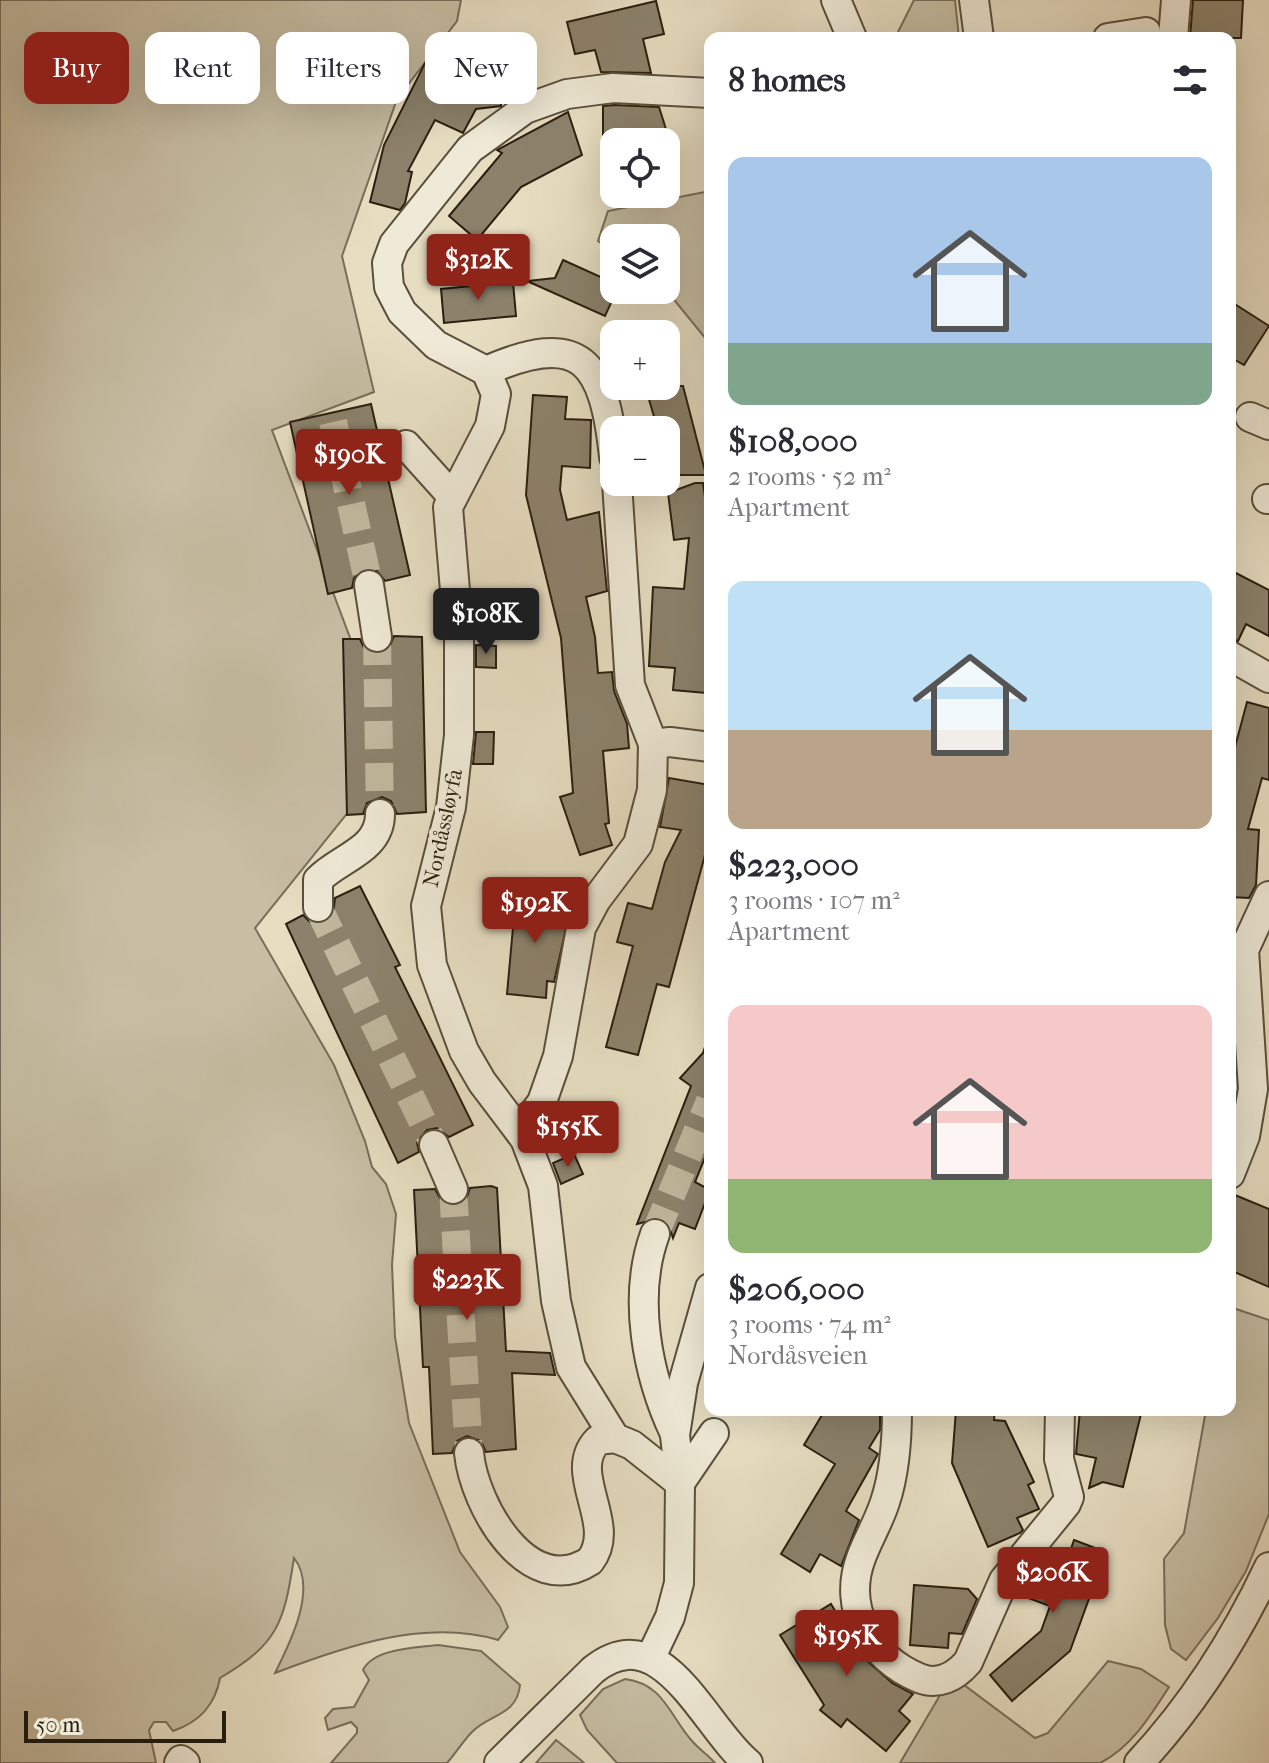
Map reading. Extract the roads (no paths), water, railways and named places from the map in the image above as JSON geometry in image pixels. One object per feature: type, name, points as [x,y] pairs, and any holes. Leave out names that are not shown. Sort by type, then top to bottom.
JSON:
[{"type":"street","points":[[836,0],[849,32]]},
{"type":"street","points":[[974,0],[978,32]]},
{"type":"street","points":[[1160,32],[1176,0]]},
{"type":"street","points":[[605,416],[597,379],[582,360],[560,353],[540,353],[513,358],[486,371],[436,345],[408,319],[393,299],[387,263],[401,235],[435,197],[470,149],[525,109],[567,94],[613,88],[704,93]]},
{"type":"street","name":"Nordåssløyfa","points":[[486,371],[496,394],[494,417],[451,495],[448,534],[459,638],[458,758],[451,807],[425,921],[437,984],[464,1051],[482,1082],[520,1132],[547,1205],[556,1301],[571,1367],[615,1438],[632,1445],[680,1483]]},
{"type":"street","points":[[406,445],[451,495]]},
{"type":"street","points":[[520,1132],[542,1102],[558,1056],[581,928],[596,900],[638,844],[654,780],[653,744],[630,685],[618,496]]},
{"type":"street","points":[[369,585],[377,637]]},
{"type":"street","points":[[1236,659],[1269,678]]},
{"type":"street","points":[[653,744],[680,742],[704,746]]},
{"type":"street","points":[[318,907],[318,880],[362,849],[377,829],[380,814]]},
{"type":"street","points":[[1236,1159],[1245,1136],[1253,1089],[1237,950],[1269,896]]},
{"type":"street","points":[[434,1145],[453,1189]]},
{"type":"street","points":[[655,1234],[648,1257],[643,1309],[661,1405],[675,1435]]},
{"type":"street","points":[[650,1659],[670,1617],[679,1583],[680,1483],[675,1435],[686,1369],[704,1308]]},
{"type":"street","points":[[896,1416],[889,1485],[856,1574],[855,1602],[862,1629],[883,1653],[910,1674],[924,1680],[940,1680],[960,1671],[968,1662],[1004,1580],[1066,1504],[1069,1497],[1059,1459],[1060,1416]]},
{"type":"street","points":[[680,1483],[714,1433]]},
{"type":"street","points":[[469,1453],[477,1488],[501,1530],[534,1565],[559,1571],[582,1566],[595,1554],[599,1525],[588,1475],[588,1454],[598,1440],[615,1438]]},
{"type":"street","points":[[1139,1763],[1198,1688],[1240,1624],[1269,1567]]},
{"type":"street","points":[[506,1756],[593,1670],[617,1658],[650,1659],[680,1679],[714,1728],[748,1763]]},
{"type":"tunnel","points":[[333,422],[369,585]]},
{"type":"tunnel","points":[[377,637],[380,814]]},
{"type":"tunnel","points":[[318,907],[434,1145]]},
{"type":"tunnel","points":[[655,1234],[704,1116]]},
{"type":"tunnel","points":[[453,1189],[469,1453]]}]
